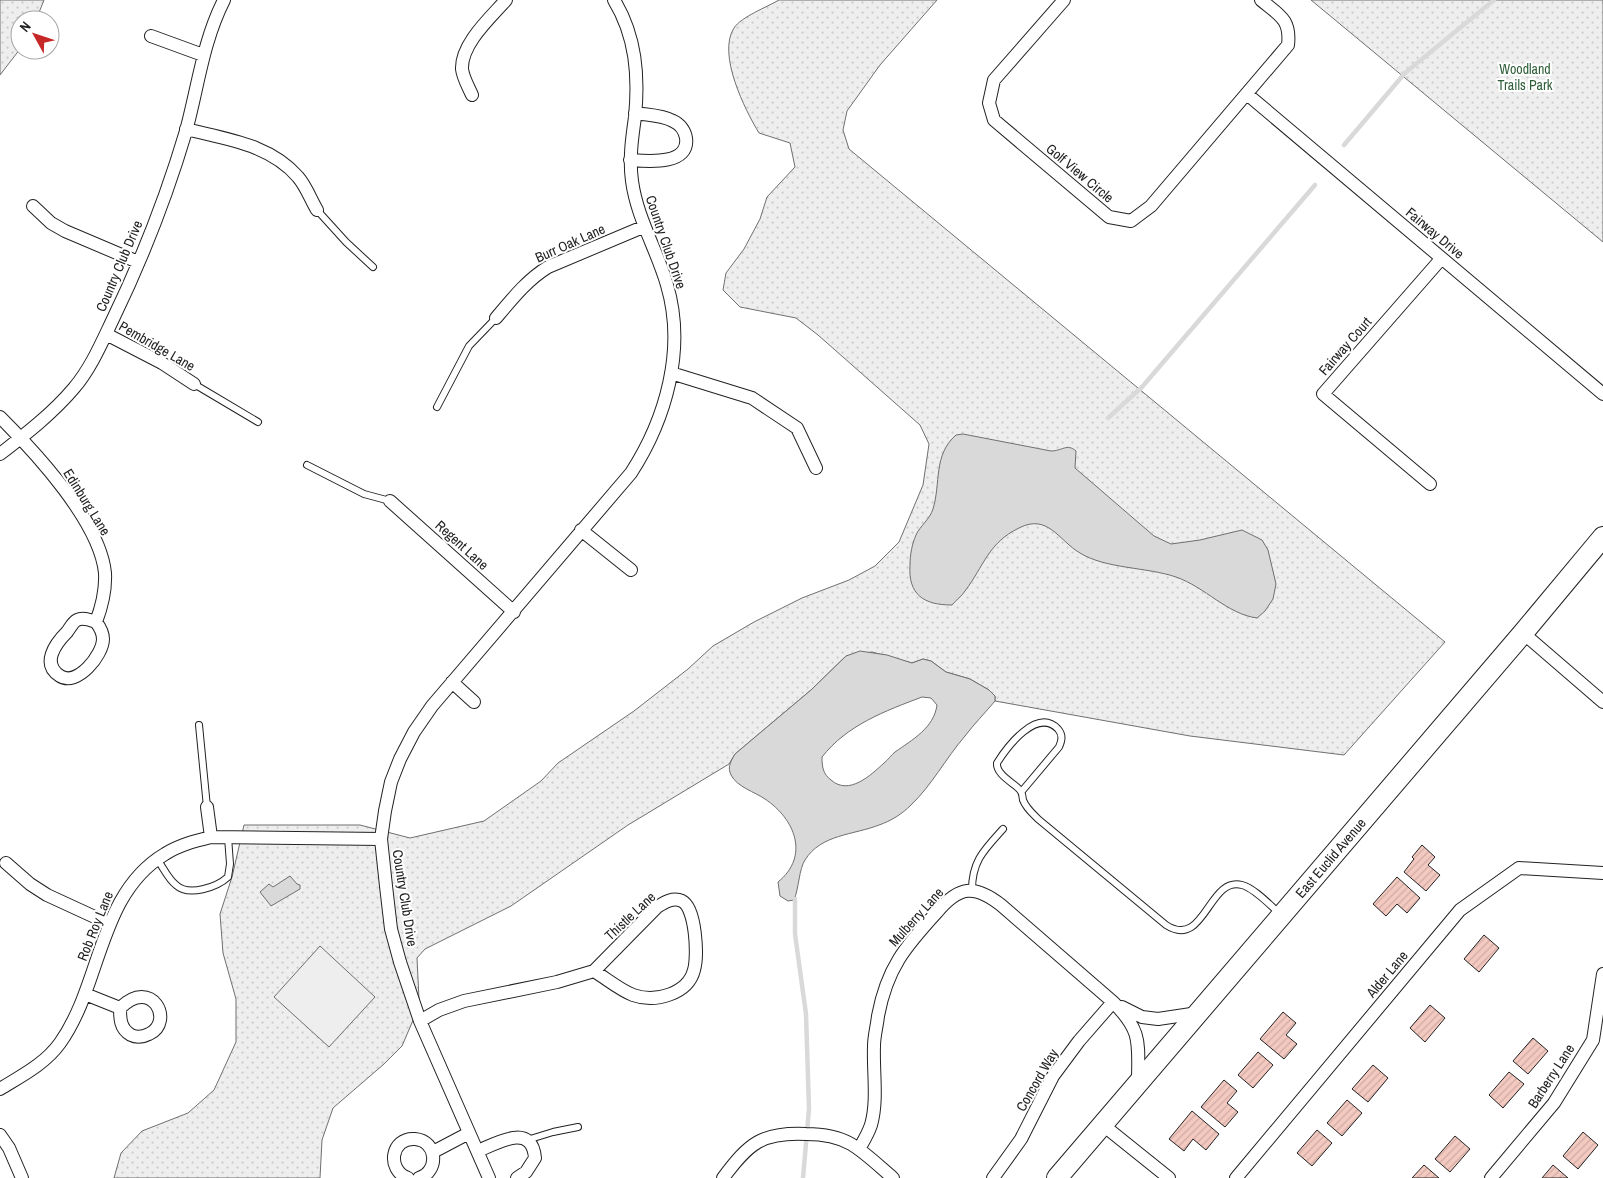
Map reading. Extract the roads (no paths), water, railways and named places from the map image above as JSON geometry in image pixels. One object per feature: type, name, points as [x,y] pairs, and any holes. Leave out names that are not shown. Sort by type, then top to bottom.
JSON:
[{"type":"main road","name":"East Euclid Avenue","points":[[1057,1178],[1523,634],[1603,537]]},
{"type":"street","name":"Country Club Drive","points":[[0,454],[59,404],[74,388],[87,370],[106,334],[158,213],[186,129],[215,18],[224,0]]},
{"type":"street","points":[[472,95],[462,71],[464,56],[469,44],[506,0]]},
{"type":"street","name":"Country Club Drive","points":[[489,1178],[420,1021],[400,962],[392,930],[381,839],[391,782],[414,732],[452,682],[514,612],[581,530],[631,473],[646,450],[657,426],[665,400],[671,373],[674,337],[673,313],[667,286],[643,227],[635,198],[630,160],[637,81],[636,60],[626,24],[614,0]]},
{"type":"street","name":"Golf View Circle","points":[[1064,0],[994,80],[989,103],[994,120],[1109,217],[1131,221],[1151,206],[1288,46],[1290,32],[1284,20],[1261,0]]},
{"type":"street","points":[[151,36],[204,55]]},
{"type":"street","name":"Fairway Drive","points":[[1248,95],[1603,394]]},
{"type":"street","points":[[630,160],[669,160],[679,155],[685,148],[687,140],[681,126],[673,120],[635,113]]},
{"type":"street","points":[[186,129],[268,152],[286,165],[299,178],[317,210]]},
{"type":"street","points":[[33,206],[51,223],[65,231],[138,262]]},
{"type":"street","name":"Burr Oak Lane","points":[[496,318],[522,288],[541,271],[643,227]]},
{"type":"street","name":"Fairway Court","points":[[1430,484],[1323,394],[1441,259]]},
{"type":"street","name":"Pembridge Lane","points":[[106,334],[162,363],[194,384]]},
{"type":"street","points":[[671,373],[752,398],[797,428],[816,468]]},
{"type":"street","name":"Edinburg Lane","points":[[0,417],[67,493],[100,552],[105,573],[105,595],[96,622]]},
{"type":"street","name":"Regent Lane","points":[[390,501],[514,612]]},
{"type":"street","points":[[581,530],[631,570]]},
{"type":"street","points":[[85,618],[96,622],[104,638],[96,659],[79,676],[70,679],[62,678],[54,672],[51,664],[52,652],[60,639],[77,620],[85,618]]},
{"type":"street","points":[[1523,634],[1603,702]]},
{"type":"street","points":[[452,682],[474,702]]},
{"type":"street","points":[[208,807],[211,837]]},
{"type":"street","name":"Rob Roy Lane","points":[[0,1089],[49,1056],[60,1044],[70,1028],[85,994],[110,924],[124,893],[136,878],[158,859],[185,844],[211,837],[381,839]]},
{"type":"street","points":[[6,863],[30,884],[47,895],[110,924]]},
{"type":"street","name":"Alder Lane","points":[[1236,1178],[1460,910],[1519,868],[1603,873]]},
{"type":"street","points":[[972,890],[982,892],[1001,905],[1113,1002],[1128,1018],[1138,1040],[1138,1084]]},
{"type":"street","name":"Mulberry Lane","points":[[859,1149],[870,1127],[874,1112],[874,1044],[881,1000],[888,977],[900,955],[945,902],[953,895],[972,890]]},
{"type":"street","name":"Thistle Lane","points":[[420,1021],[439,1010],[464,1001],[549,984],[594,971],[657,907],[675,899],[682,901],[688,906],[693,919],[696,958],[694,971],[683,987],[660,998],[645,998],[632,995],[594,971]]},
{"type":"street","name":"Barberry Lane","points":[[1491,1178],[1554,1103],[1592,1040],[1603,974]]},
{"type":"street","points":[[85,994],[120,1008]]},
{"type":"street","points":[[1113,1002],[1142,1017],[1158,1019],[1198,1013]]},
{"type":"street","name":"Concord Way","points":[[993,1178],[1022,1139],[1053,1076],[1079,1041],[1113,1002]]},
{"type":"street","points":[[1102,1125],[1169,1178]]},
{"type":"street","points":[[723,1178],[737,1159],[756,1142],[777,1134],[796,1133],[839,1138],[859,1149],[893,1178]]},
{"type":"street","points":[[432,1152],[469,1134]]},
{"type":"street","points":[[0,1135],[9,1148],[22,1178]]},
{"type":"street","points":[[478,1151],[514,1137],[521,1137],[527,1140],[532,1145],[535,1158],[526,1172],[517,1178]]},
{"type":"street","points":[[408,1178],[400,1174],[394,1164],[394,1152],[407,1140],[414,1138],[425,1142],[434,1158],[431,1169],[427,1174],[419,1178]]},
{"type":"lane","points":[[317,210],[346,242],[373,267]]},
{"type":"lane","points":[[437,407],[469,346],[496,318]]},
{"type":"lane","points":[[194,384],[258,422]]},
{"type":"lane","points":[[307,465],[364,494],[390,501]]},
{"type":"lane","points":[[1022,791],[1059,747],[1062,740],[1061,734],[1053,725],[1036,723],[1029,727],[997,763],[999,772],[1022,791],[1029,810],[1038,819],[1174,930],[1190,929],[1219,893],[1232,884],[1246,886],[1282,915]]},
{"type":"lane","points":[[199,725],[208,807]]},
{"type":"lane","points":[[972,890],[972,876],[975,865],[987,847],[1003,829]]},
{"type":"lane","points":[[158,859],[172,881],[181,889],[200,889],[214,885],[228,877],[230,864],[228,836]]},
{"type":"lane","points":[[527,1140],[578,1127]]},
{"type":"waterway","points":[[1344,145],[1405,73],[1494,0]]},
{"type":"waterway","points":[[1108,418],[1142,387],[1315,185]]},
{"type":"waterway","points":[[795,899],[795,934],[806,1014],[809,1109],[803,1178]]},
{"type":"park label","name":"Woodland Trails Park","points":[[1525,78]]}]
